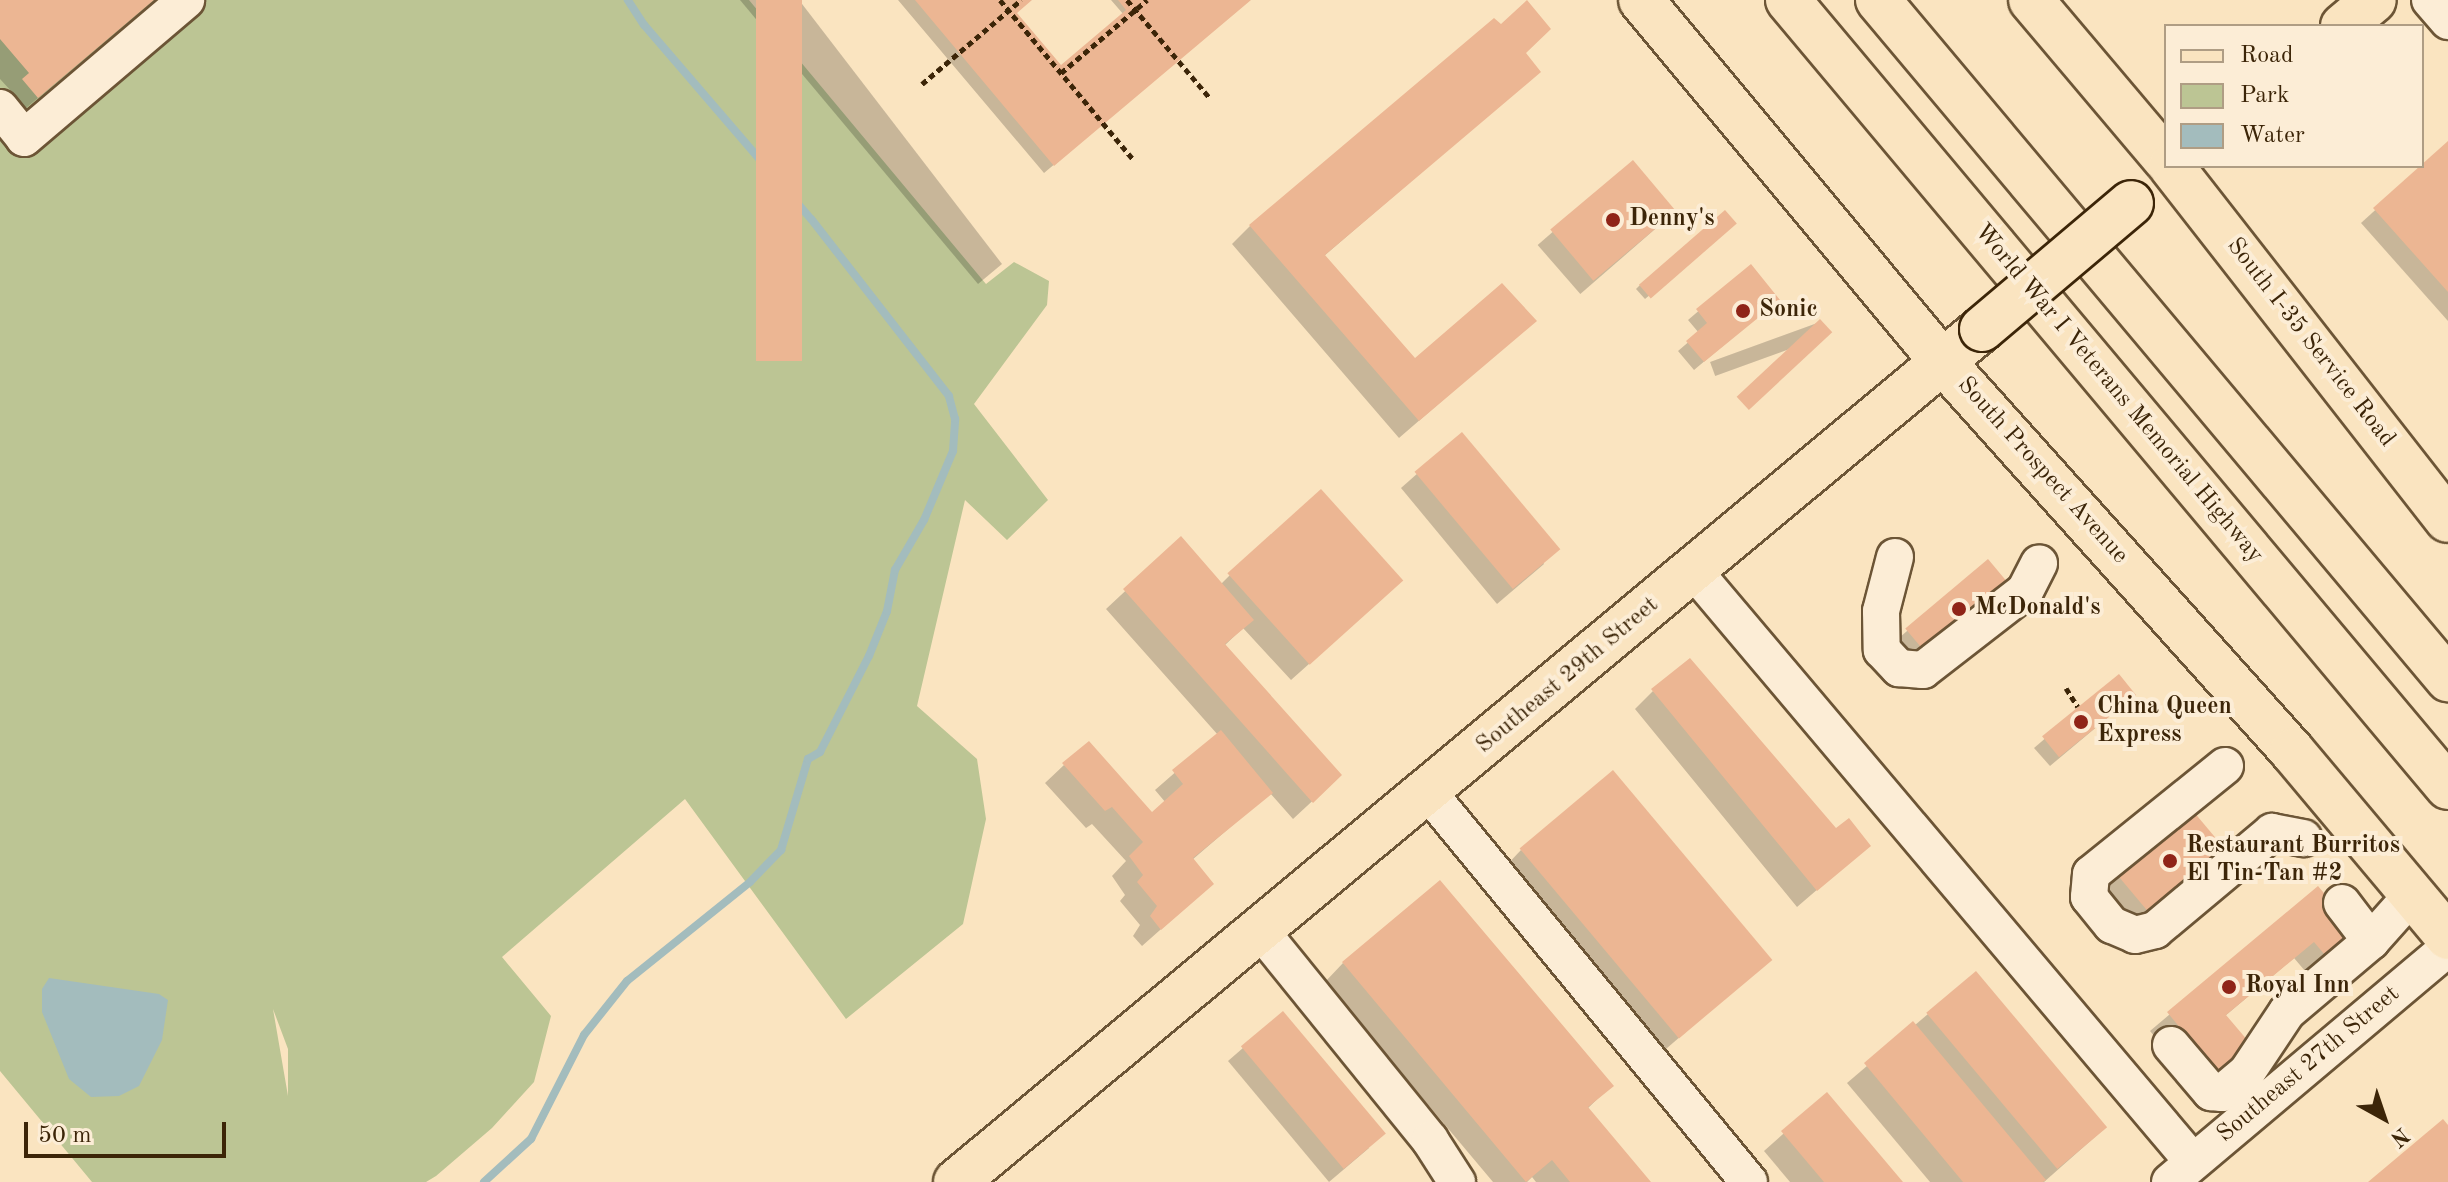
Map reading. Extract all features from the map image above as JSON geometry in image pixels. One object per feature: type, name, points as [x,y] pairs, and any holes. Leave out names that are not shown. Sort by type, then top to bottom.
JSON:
[{"type":"main road","name":"South Prospect Avenue","points":[[1641,0],[1943,362],[2282,740],[2448,937]]},
{"type":"main road","name":"World War I Veterans Memorial Highway","points":[[1788,0],[2448,787]]},
{"type":"main road","points":[[1878,0],[2448,679]]},
{"type":"main road","name":"South I-35 Service Road","points":[[2031,0],[2164,156]]},
{"type":"main road","points":[[2345,24],[2374,0]]},
{"type":"main road","name":"Southeast 29th Street","points":[[956,1182],[1694,571],[2169,168]]},
{"type":"main road","name":"South I-35 Service Road","points":[[2174,168],[2448,520]]},
{"type":"street","points":[[0,108],[24,138],[186,0]]},
{"type":"street","points":[[2430,0],[2448,21]]},
{"type":"street","points":[[1895,557],[1881,611],[1882,650],[1899,668],[1923,670],[2025,591],[2039,563]]},
{"type":"street","points":[[1694,571],[2182,1172]]},
{"type":"street","points":[[2225,766],[2091,874],[2089,897],[2112,925],[2135,935],[2155,930],[2272,832],[2303,838]]},
{"type":"street","points":[[1428,792],[1749,1182]]},
{"type":"street","points":[[2171,1045],[2211,1092],[2258,1086],[2287,1012],[2371,941],[2412,895]]},
{"type":"street","points":[[2342,903],[2371,941]]},
{"type":"street","points":[[1260,930],[1430,1140],[1457,1182]]},
{"type":"street","name":"Southeast 27th Street","points":[[2182,1172],[2258,1086],[2448,948]]},
{"type":"path","points":[[1000,0],[1133,159]]},
{"type":"path","points":[[922,84],[1021,0]]},
{"type":"path","points":[[1127,0],[1209,97]]},
{"type":"path","points":[[1061,73],[1147,0]]},
{"type":"path","points":[[2066,688],[2078,707]]},
{"type":"green space","points":[[0,0],[749,0],[986,284],[1014,262],[1049,281],[1047,305],[974,404],[1048,500],[1007,540],[965,500],[917,706],[977,759],[986,819],[963,924],[846,1019],[685,799],[502,957],[551,1016],[534,1082],[492,1128],[426,1182],[92,1182],[0,1071]],"holes":[[[273,1009],[288,1049],[288,1096]]]},
{"type":"water","points":[[49,978],[159,994],[168,1000],[162,1040],[139,1086],[119,1096],[91,1097],[69,1079],[42,1012],[42,989]]},
{"type":"building","points":[[0,0],[154,0],[38,98],[22,79],[29,73],[0,39]]},
{"type":"building","points":[[756,0],[802,0],[802,361],[756,361]]},
{"type":"building","points":[[915,0],[1032,0],[1017,13],[1061,65],[1126,10],[1118,0],[1251,0],[1054,166]]},
{"type":"building","points":[[1527,0],[1551,29],[1526,53],[1541,72],[1325,255],[1415,358],[1502,283],[1537,321],[1419,421],[1249,225],[1494,18],[1501,24]]},
{"type":"building","points":[[2448,141],[2448,292],[2373,208],[2418,168],[2424,168],[2424,162]]},
{"type":"building","name":"Denny's","points":[[1633,160],[1676,211],[1593,281],[1550,229]]},
{"type":"building","points":[[1725,210],[1737,224],[1651,298],[1639,285]]},
{"type":"building","name":"Sonic","points":[[1751,264],[1780,300],[1704,362],[1686,341],[1707,323],[1696,309]]},
{"type":"building","points":[[1820,319],[1832,332],[1749,410],[1737,397]]},
{"type":"building","points":[[1462,432],[1560,549],[1513,589],[1415,472]]},
{"type":"building","points":[[1321,489],[1403,580],[1310,665],[1227,573]]},
{"type":"building","points":[[1181,536],[1254,620],[1225,644],[1342,775],[1313,803],[1123,589]]},
{"type":"building","name":"McDonald's","points":[[1988,559],[2013,589],[1930,658],[1905,628]]},
{"type":"building","points":[[1690,658],[1836,828],[1849,818],[1871,846],[1817,891],[1651,689]]},
{"type":"building","name":"China Queen Express","points":[[2119,674],[2136,695],[2059,757],[2042,736]]},
{"type":"building","points":[[1221,730],[1273,793],[1193,858],[1214,884],[1161,930],[1150,916],[1157,906],[1137,882],[1143,875],[1129,856],[1143,842],[1112,807],[1105,811],[1062,763],[1089,741],[1152,812],[1183,784],[1172,770]]},
{"type":"building","points":[[1613,770],[1772,960],[1679,1038],[1520,848]]},
{"type":"building","name":"Restaurant Burritos El Tin-Tan #2","points":[[2193,811],[2224,848],[2148,911],[2117,875]]},
{"type":"building","points":[[1440,880],[1614,1086],[1588,1107],[1651,1182],[1570,1182],[1552,1160],[1526,1182],[1342,962]]},
{"type":"building","name":"Royal Inn","points":[[2318,886],[2360,936],[2330,961],[2314,942],[2226,1015],[2254,1048],[2220,1076],[2167,1012]]},
{"type":"building","points":[[1976,971],[2107,1127],[2057,1169],[1926,1013]]},
{"type":"building","points":[[1283,1011],[1386,1134],[1344,1169],[1241,1046]]},
{"type":"building","points":[[1913,1021],[2046,1180],[1963,1182],[1864,1063]]},
{"type":"building","points":[[1827,1092],[1903,1182],[1824,1182],[1781,1131]]},
{"type":"building","points":[[2443,1119],[2448,1125],[2448,1182],[2368,1182]]},
{"type":"waterway","points":[[484,1182],[531,1139],[584,1035],[627,981],[750,882],[781,850],[808,759],[820,752],[869,656],[887,611],[895,570],[924,520],[953,451],[955,419],[949,396],[811,219],[644,25],[628,0]]},
{"type":"place","name":"Denny's","points":[[1613,220]]},
{"type":"place","name":"Sonic","points":[[1743,311]]},
{"type":"place","name":"McDonald's","points":[[1959,609]]},
{"type":"place","name":"China Queen Express","points":[[2081,722]]},
{"type":"place","name":"Restaurant Burritos El Tin-Tan #2","points":[[2170,861]]},
{"type":"place","name":"Royal Inn","points":[[2229,987]]}]
